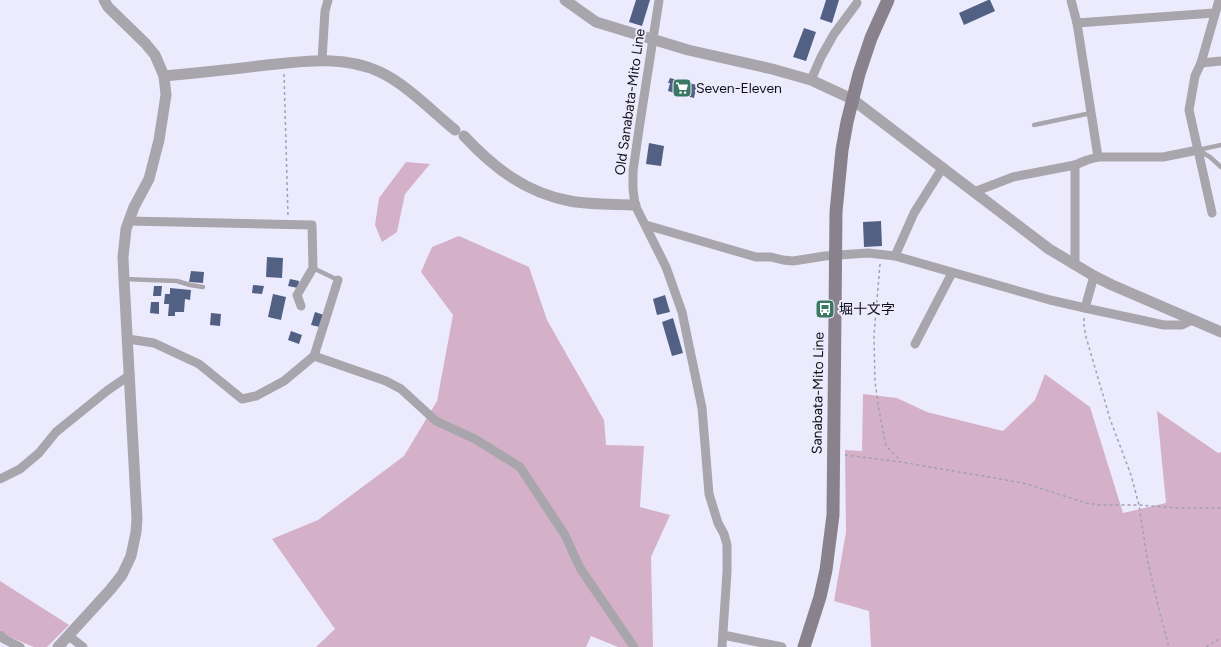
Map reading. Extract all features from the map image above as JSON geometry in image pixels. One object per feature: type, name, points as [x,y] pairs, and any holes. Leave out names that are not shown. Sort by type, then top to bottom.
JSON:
[{"type":"main road","name":"Sanabata-Mito Line","points":[[804,647],[820,597],[826,570],[833,515],[835,256],[838,178],[844,135],[852,99],[872,38],[888,0]]},
{"type":"street","points":[[58,647],[122,575],[131,556],[137,519],[124,279],[124,241],[128,221],[149,179],[160,140],[166,95],[164,76],[155,55],[145,43],[108,8],[104,0]]},
{"type":"street","points":[[322,60],[325,11],[328,0]]},
{"type":"street","points":[[565,0],[575,4],[596,22],[688,50],[772,69],[811,80],[852,99],[1050,249],[1075,265],[1112,285],[1221,332]]},
{"type":"street","name":"Old Sanabata-Mito Line","points":[[659,0],[633,171],[633,189],[635,205],[666,267],[682,312],[702,408],[709,494],[718,523],[724,534],[726,545],[727,572],[722,647]]},
{"type":"street","points":[[1071,0],[1077,23],[1098,157]]},
{"type":"street","points":[[1212,213],[1189,110],[1195,76],[1201,63],[1214,13],[1219,0]]},
{"type":"street","points":[[811,80],[821,57],[834,34],[857,3]]},
{"type":"street","points":[[1077,23],[1214,13]]},
{"type":"street","points":[[164,76],[322,60],[363,65],[382,73],[410,92],[460,133],[479,152],[514,180],[552,197],[571,201],[635,205]]},
{"type":"street","points":[[1201,63],[1221,61]]},
{"type":"street","points":[[974,192],[1013,177],[1075,165],[1098,157],[1164,157],[1198,150]]},
{"type":"street","points":[[1075,165],[1075,265]]},
{"type":"street","points":[[895,256],[914,213],[943,168]]},
{"type":"street","points":[[128,221],[312,225],[313,268],[297,294],[301,306]]},
{"type":"street","points":[[646,225],[756,257],[771,257],[793,261],[825,256],[868,253],[895,256],[1050,300],[1085,308],[1164,325],[1182,324],[1192,320]]},
{"type":"street","points":[[915,344],[952,273]]},
{"type":"street","points":[[1085,308],[1094,276]]},
{"type":"street","points":[[128,339],[154,343],[199,364],[242,399],[256,396],[284,382],[314,356],[338,280]]},
{"type":"street","points":[[314,356],[386,381],[400,389],[436,421],[475,439],[520,467],[565,535],[580,568],[634,647]]},
{"type":"street","points":[[0,479],[20,469],[39,453],[56,432],[108,390],[130,375]]},
{"type":"street","points":[[0,635],[4,639],[20,647]]},
{"type":"street","points":[[723,635],[782,647]]},
{"type":"street","points":[[69,636],[83,647]]},
{"type":"lane","points":[[1034,125],[1091,113]]},
{"type":"lane","points":[[1198,150],[1221,145]]},
{"type":"lane","points":[[1198,150],[1210,157],[1221,167]]},
{"type":"lane","points":[[313,268],[338,280]]},
{"type":"lane","points":[[124,279],[177,281],[203,287]]},
{"type":"path","points":[[284,64],[288,224]]},
{"type":"path","points":[[880,254],[874,335],[875,382],[886,446],[901,462]]},
{"type":"path","points":[[1085,308],[1084,325],[1086,337],[1110,419],[1131,475],[1139,505],[1146,558],[1169,647]]},
{"type":"path","points":[[834,454],[901,462],[1027,484],[1061,496],[1092,504],[1180,508],[1221,508]]},
{"type":"path","points":[[1206,647],[1221,638]]},
{"type":"shaded area","points":[[406,162],[430,164],[405,194],[397,232],[382,242],[375,225],[379,198]]},
{"type":"shaded area","points":[[459,236],[529,267],[547,320],[604,420],[606,445],[644,446],[640,507],[670,515],[651,557],[653,647],[618,647],[591,636],[586,647],[316,647],[335,629],[272,539],[318,520],[404,456],[437,401],[453,315],[421,272],[432,247]]},
{"type":"shaded area","points":[[1045,374],[1090,407],[1123,513],[1166,503],[1157,411],[1218,453],[1221,452],[1221,647],[871,647],[869,611],[834,601],[846,532],[845,450],[862,451],[863,394],[897,398],[927,412],[1003,431],[1035,400]]},
{"type":"shaded area","points":[[0,581],[69,625],[47,647],[34,647],[5,635],[0,630]]},
{"type":"building","points":[[636,0],[650,0],[642,26],[629,22]]},
{"type":"building","points":[[826,0],[839,0],[832,23],[820,19]]},
{"type":"building","points":[[990,0],[995,11],[964,25],[959,13]]},
{"type":"building","points":[[804,28],[816,32],[806,61],[793,57]]},
{"type":"building","name":"Seven-Eleven","points":[[670,78],[697,85],[694,98],[668,91],[670,83],[668,83]]},
{"type":"building","points":[[649,143],[664,146],[661,166],[646,164]]},
{"type":"building","points":[[881,221],[882,246],[864,247],[863,222]]},
{"type":"building","points":[[267,257],[283,258],[282,278],[266,277]]},
{"type":"building","points":[[191,271],[204,272],[203,283],[189,282]]},
{"type":"building","points":[[290,279],[299,281],[298,288],[288,286]]},
{"type":"building","points":[[253,285],[264,286],[262,294],[252,293]]},
{"type":"building","points":[[154,286],[162,286],[161,296],[153,296]]},
{"type":"building","points":[[170,288],[191,290],[190,300],[185,299],[184,312],[175,312],[175,316],[168,316],[169,304],[164,304],[165,294],[170,294]]},
{"type":"building","points":[[273,294],[286,297],[281,320],[268,317]]},
{"type":"building","points":[[665,295],[670,312],[657,315],[653,299]]},
{"type":"building","points":[[151,302],[159,302],[159,314],[150,313]]},
{"type":"building","points":[[315,312],[324,315],[320,327],[311,325]]},
{"type":"building","points":[[211,313],[221,314],[220,326],[210,325]]},
{"type":"building","points":[[673,318],[683,353],[672,356],[662,322]]},
{"type":"building","points":[[291,331],[302,335],[299,344],[288,340]]},
{"type":"place","name":"Seven-Eleven","points":[[682,88]]},
{"type":"place","name":"堀十文字","points":[[825,309]]}]
